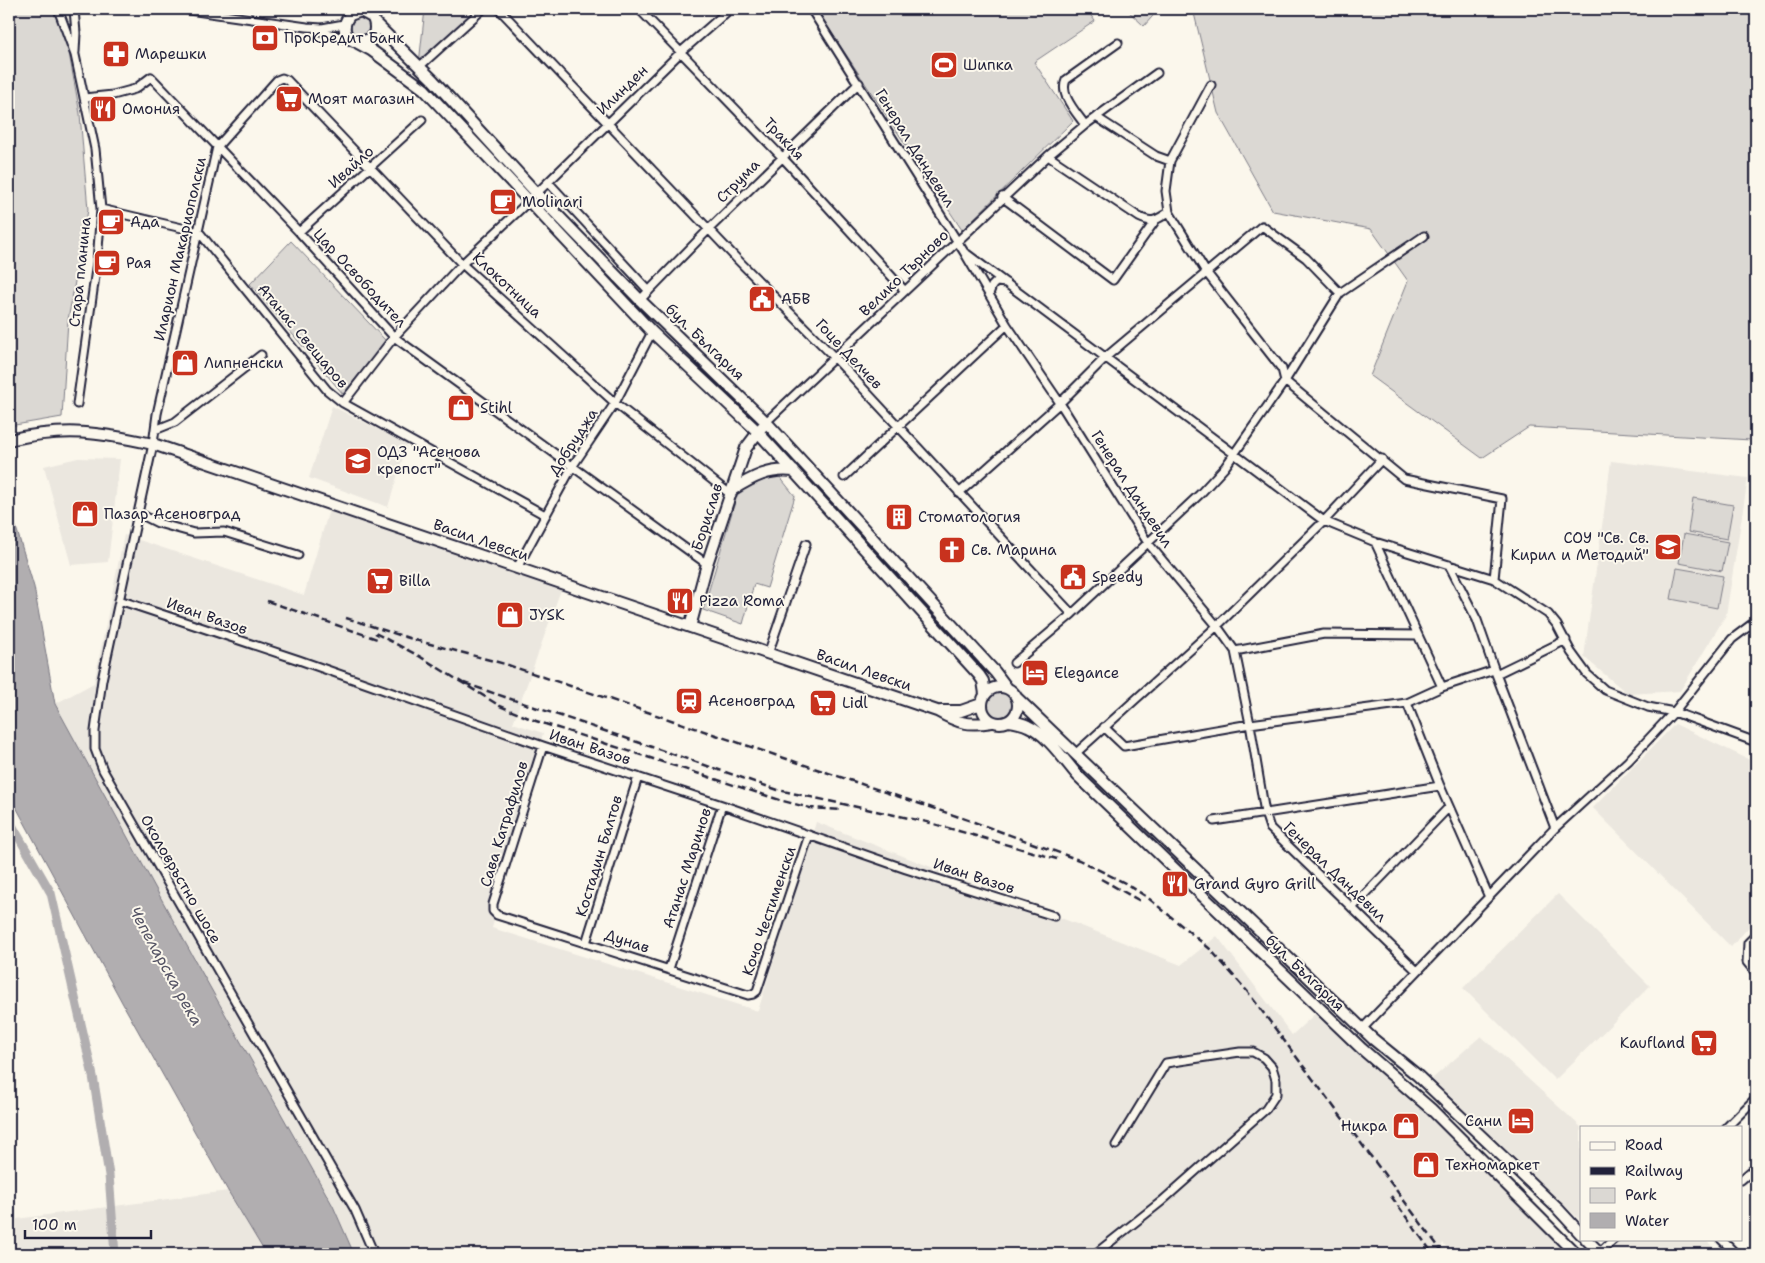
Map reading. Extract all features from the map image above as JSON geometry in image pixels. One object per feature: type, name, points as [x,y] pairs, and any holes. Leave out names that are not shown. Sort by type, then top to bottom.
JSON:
[{"type":"main road","points":[[361,11],[372,16],[374,34],[364,42],[355,42],[347,37],[344,30],[348,16],[361,11]]},
{"type":"main road","name":"бул. България","points":[[372,16],[640,300],[766,422],[1008,688]]},
{"type":"main road","name":"бул. България","points":[[355,42],[371,50],[424,89],[652,332],[757,431],[980,675],[985,694]]},
{"type":"main road","name":"Борислав","points":[[690,627],[707,564],[746,448],[757,431],[766,422]]},
{"type":"main road","name":"Васил Левски","points":[[9,440],[61,431],[96,433],[154,444],[937,711],[954,721],[964,724],[992,722]]},
{"type":"main road","points":[[731,492],[763,473],[782,469],[794,471]]},
{"type":"main road","points":[[997,687],[1008,688],[1017,698],[1018,708],[1014,717],[1004,723],[992,722],[984,714],[981,704],[985,694],[997,687]]},
{"type":"main road","name":"бул. България","points":[[1017,698],[1363,1028],[1558,1209],[1580,1233]]},
{"type":"main road","name":"Васил Левски","points":[[937,711],[962,712],[981,704]]},
{"type":"main road","name":"бул. България","points":[[1009,721],[1030,727],[1041,735],[1078,776],[1362,1049],[1431,1109],[1576,1254]]},
{"type":"main road","points":[[1587,1240],[1600,1254]]},
{"type":"street","points":[[58,9],[64,11],[73,9],[76,33],[75,54]]},
{"type":"street","points":[[58,9],[75,54]]},
{"type":"street","points":[[182,9],[322,28],[348,16]]},
{"type":"street","points":[[419,67],[483,9]]},
{"type":"street","name":"Гоце Делчев","points":[[499,9],[708,230],[836,358],[1072,614]]},
{"type":"street","name":"Тракия","points":[[639,9],[782,156],[905,291]]},
{"type":"street","name":"Илинден","points":[[537,193],[682,52],[730,9]]},
{"type":"street","name":"Генерал Дандевил","points":[[811,9],[964,252],[1007,325],[1060,403],[1148,543],[1217,626],[1235,651],[1265,813],[1270,828],[1417,971]]},
{"type":"street","points":[[307,27],[355,42]]},
{"type":"street","points":[[1085,125],[1072,107],[1064,90],[1064,84],[1066,80],[1118,43]]},
{"type":"street","name":"Стара планина","points":[[75,54],[95,149],[101,209],[97,262],[77,404]]},
{"type":"street","name":"Велико Търново","points":[[766,422],[1048,156],[1085,125],[1157,73]]},
{"type":"street","name":"Цар Освободител","points":[[84,98],[113,95],[135,89],[151,77],[299,232],[394,337],[707,564]]},
{"type":"street","name":"Иларион Макариополски","points":[[154,444],[162,393],[217,147],[277,80],[282,78]]},
{"type":"street","name":"Клокотница","points":[[282,78],[287,80],[372,167],[462,264],[615,403],[731,492]]},
{"type":"street","name":"Струма","points":[[640,300],[782,156],[858,83]]},
{"type":"street","points":[[1211,84],[1170,161],[1166,191],[1169,212],[1206,272],[1282,369],[1285,381],[1404,479],[1502,499],[1494,579]]},
{"type":"street","points":[[1096,117],[1156,156],[1170,161]]},
{"type":"street","name":"Ивайло","points":[[299,232],[422,120]]},
{"type":"street","points":[[1048,156],[1139,217],[1149,222],[1155,221]]},
{"type":"street","points":[[548,182],[649,291]]},
{"type":"street","points":[[1002,198],[1113,280],[1155,221],[1169,212]]},
{"type":"street","points":[[343,403],[394,337],[462,264],[528,202]]},
{"type":"street","points":[[101,209],[199,232]]},
{"type":"street","points":[[959,493],[1060,403],[1106,357],[1262,226],[1306,258],[1340,293]]},
{"type":"street","name":"Атанас Свещаров","points":[[199,232],[327,390],[343,403],[545,515]]},
{"type":"street","points":[[1014,663],[1072,614],[1200,494],[1225,467],[1285,381],[1340,293],[1424,236]]},
{"type":"street","points":[[964,252],[1324,520],[1375,542],[1494,579],[1548,614],[1557,625],[1571,652],[1587,674],[1605,690],[1648,707],[1674,712],[1756,742]]},
{"type":"street","points":[[989,294],[996,282],[1006,283]]},
{"type":"street","points":[[844,478],[897,426],[1007,325]]},
{"type":"street","name":"Добруджа","points":[[517,568],[572,466],[615,403],[652,332]]},
{"type":"street","points":[[155,430],[175,422],[261,354]]},
{"type":"street","name":"Околовръстно шосе","points":[[154,444],[102,680],[95,732],[95,749],[102,770],[355,1210],[374,1254]]},
{"type":"street","points":[[1075,754],[1217,626],[1324,520],[1382,459]]},
{"type":"street","points":[[138,513],[158,523],[194,534],[224,532],[298,555]]},
{"type":"street","points":[[1375,542],[1442,687]]},
{"type":"street","points":[[768,654],[806,544]]},
{"type":"street","points":[[1449,565],[1477,620],[1555,828]]},
{"type":"street","name":"Иван Вазов","points":[[119,600],[299,660],[543,746],[722,804],[906,869],[1054,916]]},
{"type":"street","points":[[1363,1028],[1555,828],[1620,769],[1674,712],[1732,639],[1756,621]]},
{"type":"street","points":[[1235,651],[1324,634],[1418,636]]},
{"type":"street","points":[[1104,727],[1124,746],[1250,724],[1407,703],[1442,687],[1495,672],[1566,640]]},
{"type":"street","points":[[1407,703],[1440,786],[1489,897]]},
{"type":"street","name":"Сава Катрафилов","points":[[493,911],[543,746]]},
{"type":"street","name":"Костадин Балтов","points":[[586,943],[638,777]]},
{"type":"street","points":[[1214,821],[1440,786]]},
{"type":"street","name":"Атанас Маринов","points":[[669,969],[722,804]]},
{"type":"street","points":[[1352,908],[1449,806]]},
{"type":"street","name":"Кочо Честименски","points":[[753,994],[757,991],[809,835]]},
{"type":"street","name":"Дунав","points":[[493,911],[497,915],[748,995],[753,994]]},
{"type":"street","points":[[1756,934],[1748,944],[1747,962],[1756,973]]},
{"type":"street","points":[[1095,1254],[1162,1201],[1266,1109],[1276,1094],[1276,1080],[1272,1067],[1264,1058],[1253,1052],[1240,1052],[1166,1063],[1116,1145]]},
{"type":"street","points":[[1728,1126],[1756,1098]]},
{"type":"street","points":[[1742,1180],[1756,1167]]},
{"type":"street","points":[[1600,1254],[1613,1240]]},
{"type":"street","points":[[1722,1240],[1736,1254]]},
{"type":"shaded area","name":"ОДЗ \"Асенова крепост\"","points":[[332,406],[407,444],[388,507],[309,478]]},
{"type":"shaded area","name":"Пазар Асеновград","points":[[78,458],[120,459],[108,562],[71,565],[44,466]]},
{"type":"shaded area","name":"СОУ \"Св. Св. Кирил и Методий\"","points":[[1611,461],[1748,478],[1726,615],[1680,691],[1628,694],[1584,657]]},
{"type":"shaded area","points":[[329,510],[563,584],[513,723],[543,733],[492,928],[758,1011],[816,822],[1181,965],[1217,936],[1292,1035],[1317,1012],[1472,1157],[1569,1254],[1452,1254],[1443,1243],[1438,1254],[354,1254],[333,1206],[192,955],[55,704],[94,683],[124,535],[304,595]]},
{"type":"shaded area","points":[[1675,724],[1756,763],[1756,919],[1731,947],[1593,808]]},
{"type":"shaded area","points":[[1558,894],[1650,986],[1555,1080],[1463,988]]},
{"type":"shaded area","points":[[1481,1036],[1580,1126],[1580,1220],[1432,1079]]},
{"type":"shaded area","points":[[228,1191],[266,1254],[9,1254],[9,1220]]},
{"type":"shaded area","points":[[1601,1240],[1705,1240],[1721,1254],[1616,1254]]},
{"type":"green space","points":[[9,9],[56,11],[65,31],[80,114],[88,210],[68,320],[62,417],[9,426]]},
{"type":"green space","points":[[425,9],[477,9],[419,64]]},
{"type":"green space","name":"Шипка","points":[[816,9],[1086,9],[1095,21],[1034,62],[1073,121],[962,230]]},
{"type":"green space","points":[[1126,9],[1159,9],[1144,26]]},
{"type":"green space","points":[[1193,9],[1756,9],[1756,449],[1751,440],[1529,427],[1482,458],[1370,376],[1408,281],[1371,229],[1273,211],[1218,113]]},
{"type":"green space","points":[[356,18],[364,18],[369,23],[367,34],[356,36],[351,31],[351,23]]},
{"type":"green space","points":[[291,241],[386,341],[343,394],[250,284]]},
{"type":"green space","points":[[779,476],[795,496],[767,588],[754,584],[743,624],[703,610],[738,492],[757,482]]},
{"type":"green space","points":[[1693,498],[1733,505],[1727,539],[1688,532]]},
{"type":"green space","points":[[1684,534],[1728,542],[1722,571],[1679,563]]},
{"type":"green space","points":[[1677,568],[1723,576],[1717,608],[1671,599]]},
{"type":"green space","points":[[999,691],[1008,695],[1012,704],[1008,713],[999,717],[990,713],[986,704],[990,695]]},
{"type":"water","name":"Чепеларска река","points":[[9,504],[34,587],[55,704],[192,955],[333,1206],[354,1254],[266,1254],[228,1191],[123,1004],[9,794]]},
{"type":"waterway","points":[[9,820],[51,893],[93,1076],[109,1175],[115,1254]]},
{"type":"railway","points":[[267,601],[380,640]]},
{"type":"railway","points":[[346,618],[415,640],[505,664],[974,822],[1079,860],[1125,883],[1147,897],[1210,949],[1247,991],[1444,1254]]},
{"type":"railway","points":[[375,633],[419,656],[500,706],[536,721],[783,801],[810,808],[841,810]]},
{"type":"railway","points":[[464,683],[778,790],[927,822],[1057,859]]},
{"type":"railway","points":[[1101,879],[1142,902]]},
{"type":"railway","points":[[1391,1196],[1433,1254]]},
{"type":"place","name":"ПроКредит Банк","points":[[265,38]]},
{"type":"place","name":"Марешки","points":[[116,54]]},
{"type":"place","name":"Шипка","points":[[944,65]]},
{"type":"place","name":"Моят магазин","points":[[289,99]]},
{"type":"place","name":"Омония","points":[[103,109]]},
{"type":"place","name":"Molinari","points":[[503,202]]},
{"type":"place","name":"Ада","points":[[111,222]]},
{"type":"place","name":"Рая","points":[[107,263]]},
{"type":"place","name":"АБВ","points":[[762,299]]},
{"type":"place","name":"Липненски","points":[[185,363]]},
{"type":"place","name":"Stihl","points":[[461,408]]},
{"type":"place","name":"ОДЗ \"Асенова крепост\"","points":[[358,461]]},
{"type":"place","name":"Пазар Асеновград","points":[[85,514]]},
{"type":"place","name":"Стоматология","points":[[899,517]]},
{"type":"place","name":"СОУ \"Св. Св. Кирил и Методий\"","points":[[1668,547]]},
{"type":"place","name":"Св. Марина","points":[[952,550]]},
{"type":"place","name":"Speedy","points":[[1073,577]]},
{"type":"place","name":"Billa","points":[[380,581]]},
{"type":"place","name":"Pizza Roma","points":[[680,601]]},
{"type":"place","name":"JYSK","points":[[510,615]]},
{"type":"place","name":"Elegance","points":[[1035,673]]},
{"type":"place","name":"Асеновград","points":[[689,701]]},
{"type":"place","name":"Lidl","points":[[823,703]]},
{"type":"place","name":"Grand Gyro Grill","points":[[1175,884]]},
{"type":"place","name":"Kaufland","points":[[1704,1043]]},
{"type":"place","name":"Сани","points":[[1521,1121]]},
{"type":"place","name":"Никра","points":[[1406,1126]]},
{"type":"place","name":"Техномаркет","points":[[1426,1165]]}]
